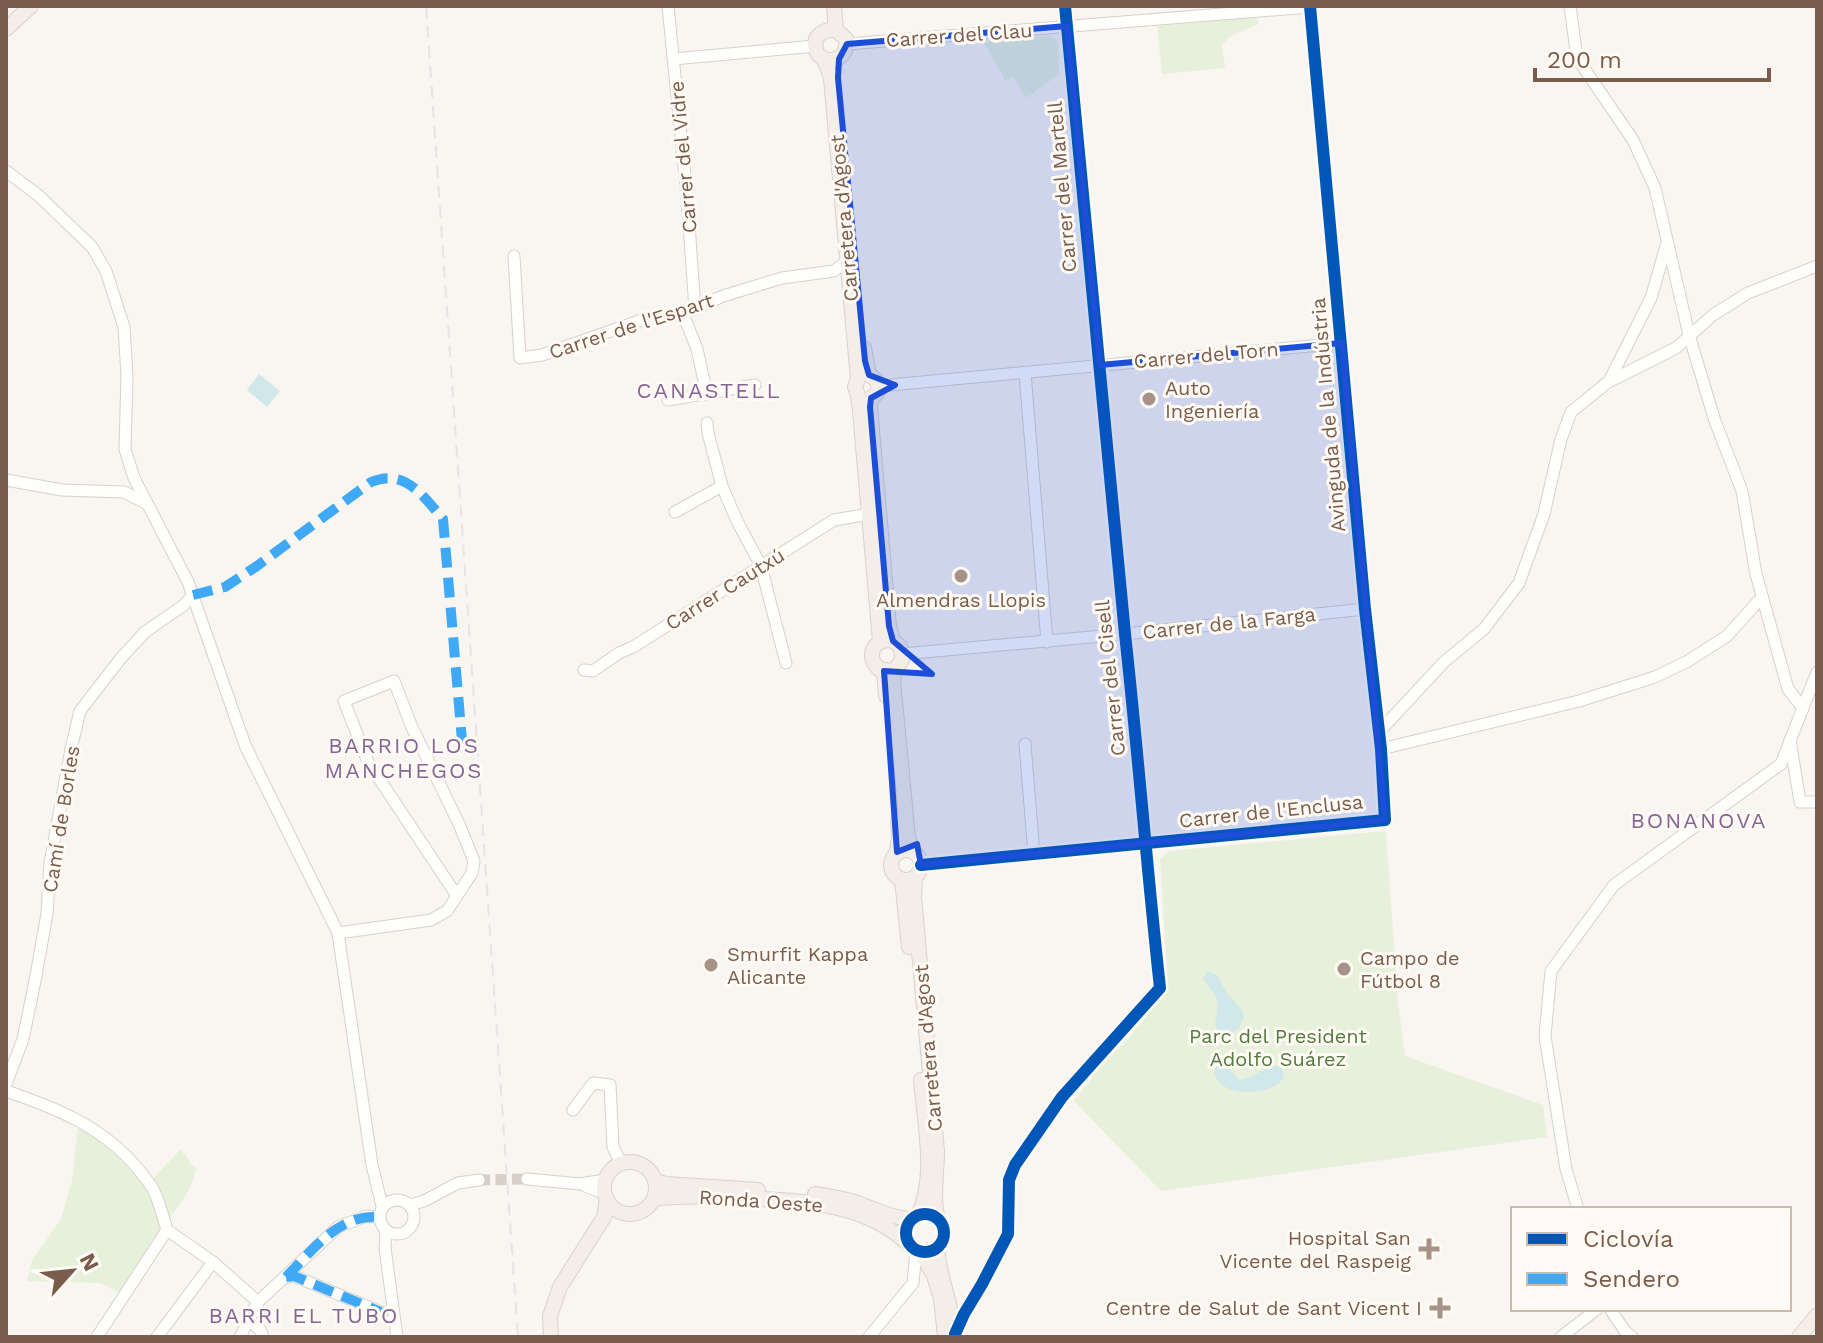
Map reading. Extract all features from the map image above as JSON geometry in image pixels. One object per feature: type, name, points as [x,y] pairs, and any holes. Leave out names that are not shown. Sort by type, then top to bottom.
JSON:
[{"type":"main road","points":[[6,29],[31,6]]},
{"type":"main road","points":[[824,6],[831,30]]},
{"type":"main road","points":[[831,30],[834,6]]},
{"type":"main road","points":[[831,30],[843,35],[847,44],[846,51],[826,55],[819,35],[831,30]]},
{"type":"main road","name":"Carretera d'Agost","points":[[826,55],[831,79],[850,281],[870,407],[889,626],[887,641]]},
{"type":"main road","name":"Carretera d'Agost","points":[[826,55],[838,78],[867,387],[869,514],[887,641]]},
{"type":"main road","points":[[887,641],[900,646],[902,654],[902,660],[890,670],[875,666],[871,657],[873,648],[887,641]]},
{"type":"main road","points":[[890,670],[908,837],[905,852],[891,860],[893,875],[913,874],[920,859],[905,852]]},
{"type":"main road","name":"Carretera d'Agost","points":[[913,874],[928,1146],[926,1200],[914,1217]]},
{"type":"main road","name":"Carretera d'Agost","points":[[913,874],[937,1151],[935,1202],[938,1219]]},
{"type":"main road","points":[[551,1337],[550,1316],[560,1287],[604,1217],[605,1191],[611,1170],[621,1163]]},
{"type":"main road","name":"Ronda Oeste","points":[[621,1163],[643,1165],[655,1181],[666,1184],[834,1197],[895,1217],[914,1217]]},
{"type":"main road","points":[[654,1199],[655,1181]]},
{"type":"main road","points":[[605,1191],[615,1209],[629,1214]]},
{"type":"main road","name":"Ronda Oeste","points":[[559,1337],[558,1321],[567,1292],[612,1222],[640,1212],[654,1199],[688,1196],[823,1204],[865,1216],[891,1228],[915,1249]]},
{"type":"main road","points":[[915,1249],[930,1252],[937,1249],[944,1234],[938,1219],[929,1214],[914,1217],[905,1230],[915,1249],[934,1276],[952,1336]]},
{"type":"main road","points":[[937,1249],[939,1272],[953,1316],[952,1336]]},
{"type":"main road","points":[[1799,1337],[1817,1315]]},
{"type":"street","name":"Carrer del Vidre","points":[[668,6],[695,309]]},
{"type":"street","name":"Carrer del Martell","points":[[1065,6],[1100,365]]},
{"type":"street","name":"Carrer del Clau","points":[[847,44],[1310,6]]},
{"type":"street","name":"Avinguda de la Indústria","points":[[1310,6],[1365,609],[1381,749],[1385,820]]},
{"type":"street","points":[[1570,6],[1577,58],[1633,140],[1655,188],[1689,335],[1715,421],[1742,491],[1762,597],[1788,689],[1803,708]]},
{"type":"street","points":[[673,59],[826,55]]},
{"type":"street","points":[[6,171],[38,195],[92,247],[106,271],[124,327],[126,456],[134,478],[188,582],[245,745],[338,933],[377,1182],[381,1226],[391,1233],[406,1232],[414,1220],[412,1209],[404,1201],[394,1199],[377,1182]]},
{"type":"street","points":[[6,186],[19,182]]},
{"type":"street","points":[[1608,382],[1651,298],[1667,243]]},
{"type":"street","name":"Carrer de l'Espart","points":[[514,256],[520,358],[542,355],[642,320],[683,314],[723,296],[782,278],[834,271]]},
{"type":"street","points":[[848,260],[834,271],[850,281]]},
{"type":"street","points":[[1378,733],[1444,662],[1484,629],[1519,583],[1544,514],[1561,439],[1571,412],[1608,382],[1676,348],[1713,315],[1748,293],[1817,266]]},
{"type":"street","points":[[683,314],[697,349],[707,394]]},
{"type":"street","name":"Carrer del Torn","points":[[867,387],[1342,343]]},
{"type":"street","name":"Carrer del Cisell","points":[[952,1336],[1008,1234],[1009,1180],[1015,1165],[1062,1097],[1160,988],[1100,365]]},
{"type":"street","points":[[1025,373],[1047,642]]},
{"type":"street","points":[[668,400],[755,385]]},
{"type":"street","points":[[707,423],[722,486],[761,566],[786,663]]},
{"type":"street","points":[[6,480],[62,490],[124,492],[147,504]]},
{"type":"street","points":[[675,512],[722,486]]},
{"type":"street","name":"Carrer Cautxú","points":[[584,670],[593,671],[633,647],[834,520],[869,514]]},
{"type":"street","name":"Camí de Borles","points":[[6,1084],[23,1039],[35,981],[47,914],[50,863],[80,711],[145,632],[184,605],[193,595]]},
{"type":"street","points":[[1381,749],[1579,701],[1655,677],[1688,661],[1727,636],[1762,597]]},
{"type":"street","name":"Carrer de la Farga","points":[[902,654],[1365,609]]},
{"type":"street","points":[[1577,1207],[1566,1169],[1545,1036],[1551,971],[1614,885],[1781,764],[1817,672]]},
{"type":"street","points":[[338,933],[431,920],[447,911],[457,896],[472,873],[474,861],[459,824],[411,725],[394,681],[344,701],[368,762],[457,896]]},
{"type":"street","points":[[1790,739],[1800,802],[1817,802]]},
{"type":"street","points":[[1025,744],[1034,854]]},
{"type":"street","name":"Carrer de l'Enclusa","points":[[913,874],[1034,854],[1385,820]]},
{"type":"street","points":[[573,1110],[593,1083],[610,1085],[613,1147],[621,1163]]},
{"type":"street","points":[[6,1091],[45,1104],[104,1135],[152,1187],[167,1230],[213,1262],[258,1302]]},
{"type":"street","points":[[527,1179],[580,1184],[605,1191]]},
{"type":"street","points":[[412,1209],[458,1183],[479,1180]]},
{"type":"street","points":[[240,1337],[258,1302],[338,1227],[381,1212],[394,1199]]},
{"type":"street","points":[[97,1337],[167,1230]]},
{"type":"street","points":[[391,1233],[387,1254],[397,1337]]},
{"type":"street","points":[[869,1337],[913,1283],[915,1249]]},
{"type":"street","points":[[157,1337],[213,1262]]},
{"type":"street","points":[[286,1277],[294,1276],[393,1317]]},
{"type":"street","points":[[1561,1337],[1594,1311]]},
{"type":"street","points":[[1611,1311],[1632,1337]]},
{"type":"street","points":[[249,1319],[262,1334]]},
{"type":"highlighted area","points":[[1067,26],[1100,365],[1342,343],[1385,820],[921,865],[917,844],[897,852],[884,671],[932,674],[893,641],[889,626],[870,407],[871,398],[895,385],[869,375],[865,361],[838,78],[839,59],[847,44]]},
{"type":"green space","points":[[1256,17],[1259,24],[1231,36],[1222,44],[1225,68],[1162,74],[1157,26]]},
{"type":"green space","points":[[1050,36],[1058,42],[1059,74],[1026,98],[1013,77],[1005,80],[984,42]]},
{"type":"green space","name":"Parc del President Adolfo Suárez","points":[[1386,831],[1398,1002],[1405,1056],[1543,1105],[1547,1137],[1161,1191],[1074,1101],[1168,988],[1160,859],[1169,851]]},
{"type":"green space","points":[[78,1124],[130,1166],[145,1187],[181,1149],[196,1168],[185,1197],[154,1238],[120,1293],[100,1283],[27,1281],[32,1260],[61,1219],[72,1181]]},
{"type":"water","points":[[259,374],[280,391],[267,407],[247,390]]},
{"type":"water","points":[[1207,971],[1217,975],[1244,1017],[1239,1028],[1228,1035],[1217,1029],[1216,998],[1203,979]]},
{"type":"water","points":[[1220,1063],[1225,1063],[1239,1080],[1274,1066],[1280,1066],[1284,1075],[1280,1082],[1260,1091],[1235,1091],[1217,1079],[1215,1070]]},
{"type":"tunnel","points":[[479,1180],[527,1179]]},
{"type":"railway","points":[[426,6],[518,1337]]},
{"type":"marked path","points":[[193,595],[225,587],[371,482],[383,479],[403,481],[420,493],[443,519],[463,752]]},
{"type":"marked path","points":[[286,1277],[339,1227],[365,1217],[380,1217]]},
{"type":"marked path","points":[[286,1277],[294,1276],[393,1317]]},
{"type":"cycle path","points":[[955,1334],[1008,1234],[1009,1180],[1015,1165],[1062,1097],[1160,988],[1065,6]]},
{"type":"cycle path","points":[[921,865],[1385,820],[1381,749],[1365,609],[1310,6]]},
{"type":"cycle path","points":[[925,1214],[939,1219],[944,1233],[939,1247],[925,1252],[911,1247],[906,1233],[911,1219],[925,1214]]},
{"type":"place","name":"Auto Ingeniería","points":[[1149,399]]},
{"type":"place","name":"Almendras Llopis","points":[[961,576]]},
{"type":"place","name":"Smurfit Kappa Alicante","points":[[711,965]]},
{"type":"place","name":"Campo de Fútbol 8","points":[[1344,969]]},
{"type":"place","name":"Hospital San Vicente del Raspeig","points":[[1429,1249]]},
{"type":"place","name":"Centre de Salut de Sant Vicent I","points":[[1440,1308]]},
{"type":"district","name":"CANASTELL","points":[[709,390]]},
{"type":"district","name":"BARRIO LOS MANCHEGOS","points":[[404,758]]},
{"type":"district","name":"BONANOVA","points":[[1699,820]]},
{"type":"district","name":"BARRI EL TUBO","points":[[304,1315]]}]
